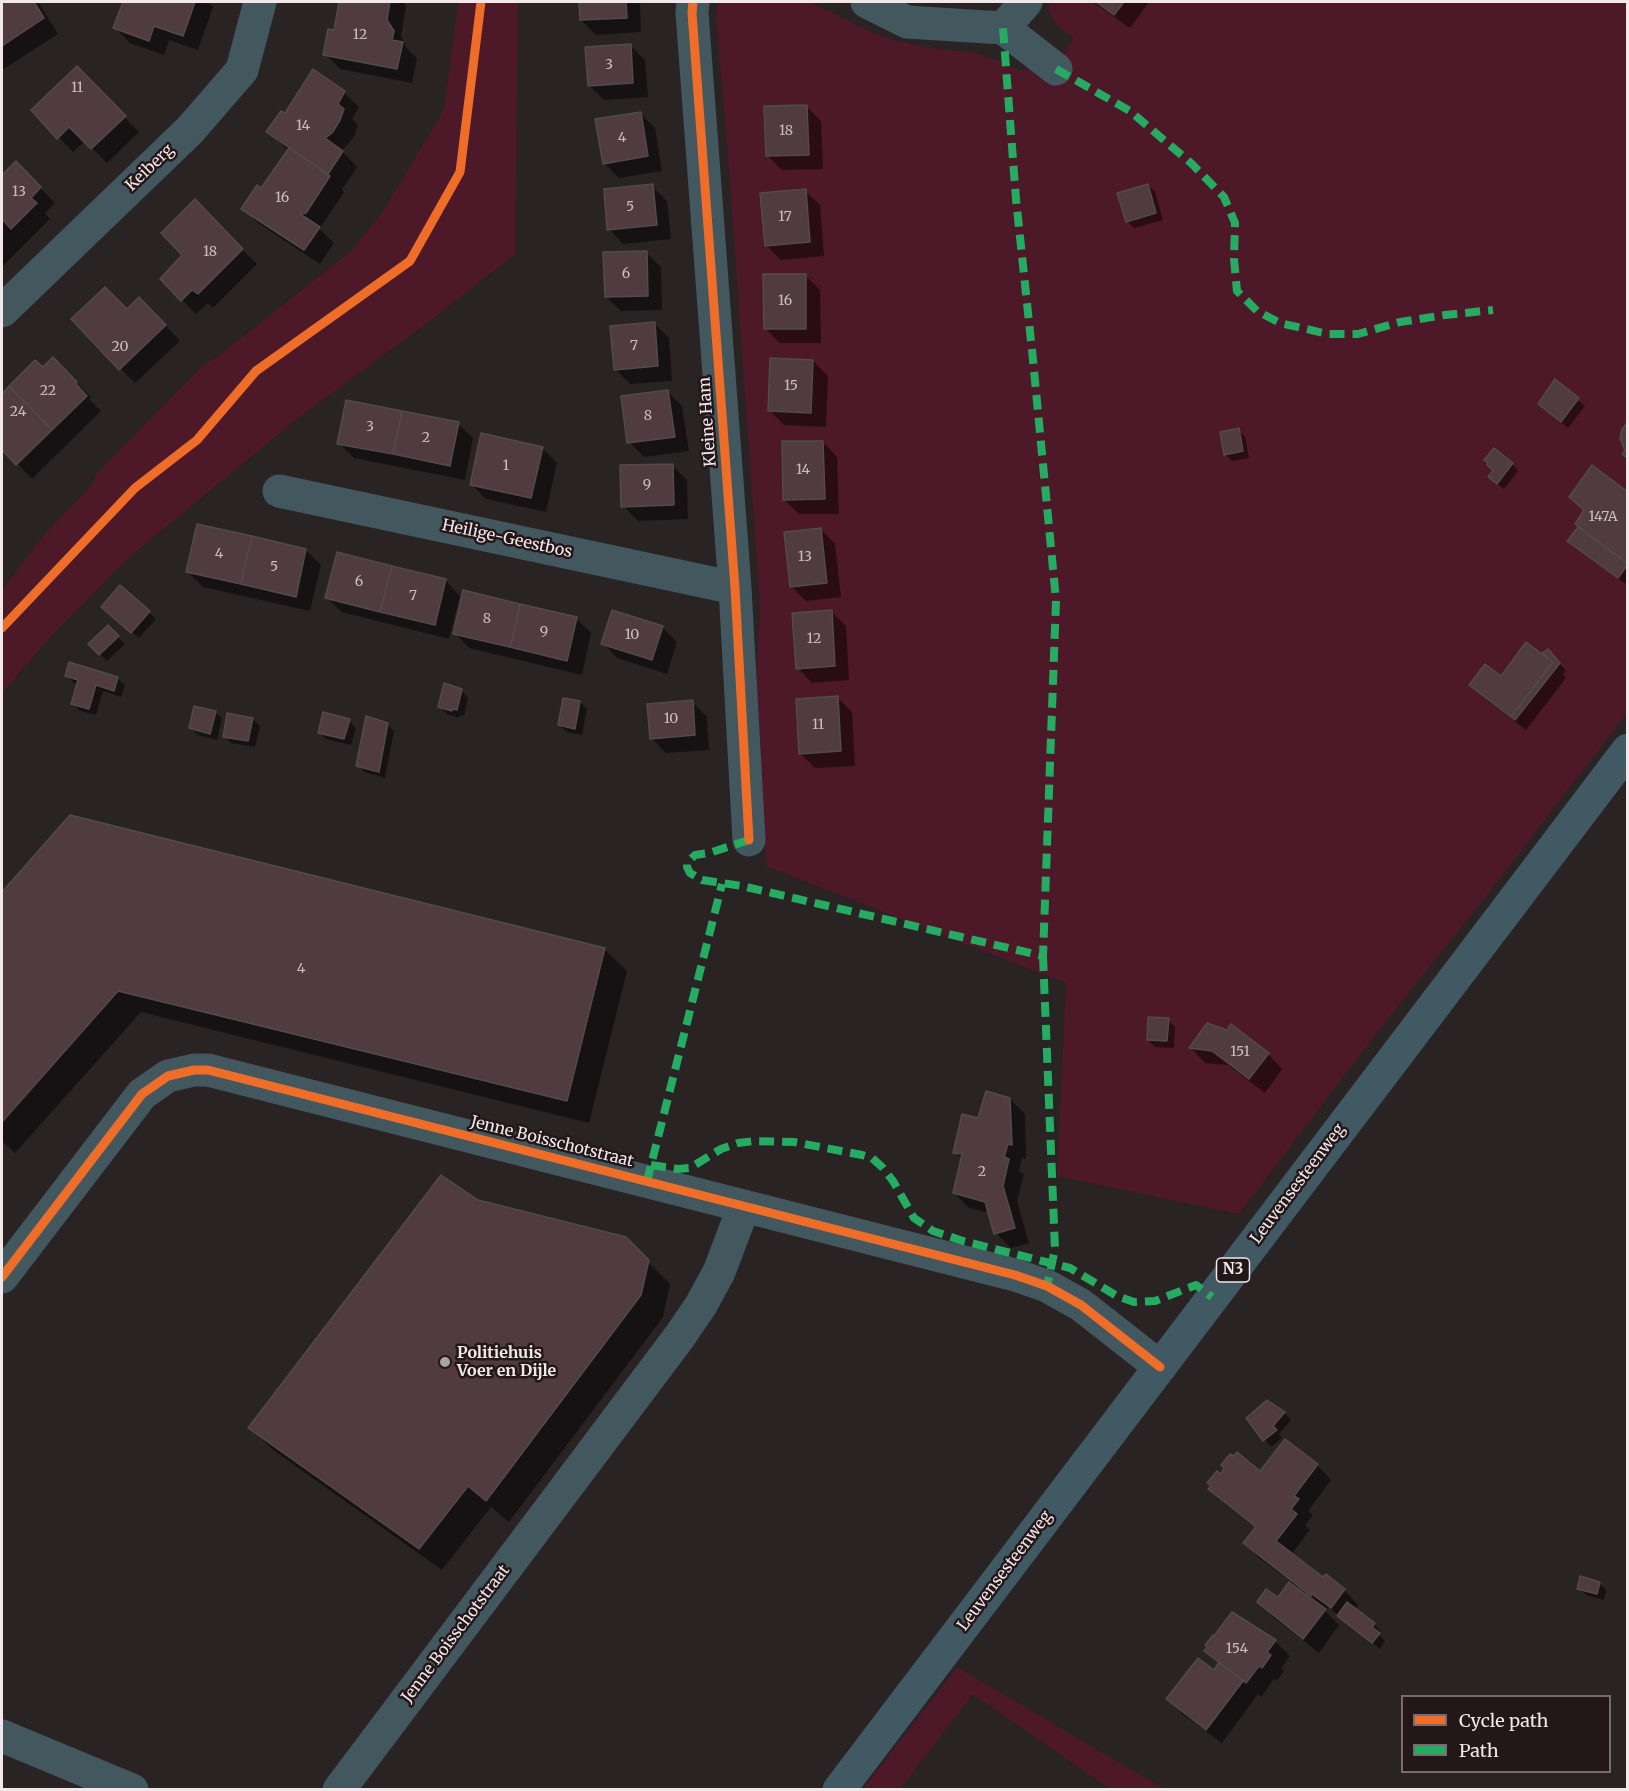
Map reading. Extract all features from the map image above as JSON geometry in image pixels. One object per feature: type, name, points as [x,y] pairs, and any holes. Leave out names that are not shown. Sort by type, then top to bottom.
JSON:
[{"type":"main road","name":"Leuvensesteenweg","points":[[839,1790],[1628,750]]},
{"type":"street","name":"Keiberg","points":[[2,311],[190,130],[242,70],[260,2]]},
{"type":"street","name":"Kleine Ham","points":[[693,2],[735,588],[749,840]]},
{"type":"street","points":[[867,2],[907,22],[1003,28],[1056,69]]},
{"type":"street","points":[[1003,28],[1026,2]]},
{"type":"street","name":"Heilige-Geestbos","points":[[279,490],[735,588]]},
{"type":"street","name":"Jenne Boisschotstraat","points":[[2,1277],[142,1094],[168,1077],[194,1070],[208,1070],[1015,1275],[1047,1286],[1081,1305],[1160,1367]]},
{"type":"street","name":"Jenne Boisschotstraat","points":[[339,1790],[680,1336],[720,1272],[744,1206]]},
{"type":"street","points":[[2,1737],[132,1790]]},
{"type":"shaded area","points":[[458,2],[518,2],[515,254],[431,320],[298,418],[127,559],[51,636],[2,693],[2,590],[45,534],[92,485],[96,474],[204,365],[350,252],[382,213],[444,110]]},
{"type":"shaded area","points":[[720,2],[810,2],[871,32],[893,40],[925,47],[974,53],[1018,70],[1056,69],[1074,37],[1063,31],[1055,22],[1049,11],[1049,2],[1627,2],[1627,713],[1483,900],[1378,1031],[1239,1214],[1057,1176],[1066,983],[766,866],[756,691],[760,605],[716,17],[717,5]]},
{"type":"shaded area","points":[[957,1667],[1164,1789],[1110,1789],[973,1694],[900,1789],[863,1789]]},
{"type":"building","points":[[2,2],[34,2],[44,18],[2,46]]},
{"type":"building","points":[[123,2],[195,2],[183,36],[154,26],[149,41],[113,28]]},
{"type":"building","points":[[339,2],[390,2],[387,20],[394,31],[392,40],[403,42],[397,69],[323,55],[328,29],[334,30]]},
{"type":"building","points":[[579,2],[626,2],[627,18],[580,20]]},
{"type":"building","points":[[1096,2],[1124,2],[1114,15]]},
{"type":"building","points":[[631,44],[633,83],[588,86],[585,47]]},
{"type":"building","points":[[77,66],[126,116],[91,149],[69,127],[57,139],[31,110]]},
{"type":"building","points":[[313,69],[345,91],[338,104],[344,109],[340,120],[332,133],[325,138],[343,151],[328,174],[266,132],[281,111],[285,113]]},
{"type":"building","points":[[807,105],[809,155],[766,156],[764,106]]},
{"type":"building","points":[[641,112],[648,156],[603,164],[595,119]]},
{"type":"building","points":[[289,148],[330,176],[306,213],[300,214],[320,227],[304,250],[241,209],[257,185],[261,188]]},
{"type":"building","points":[[16,161],[41,187],[31,198],[37,203],[11,229],[2,219],[2,175]]},
{"type":"building","points":[[653,184],[657,225],[607,230],[604,189]]},
{"type":"building","points":[[1148,184],[1156,213],[1126,222],[1117,193]]},
{"type":"building","points":[[806,189],[810,242],[765,246],[760,193]]},
{"type":"building","points":[[195,199],[243,249],[198,294],[192,290],[181,301],[160,279],[182,255],[161,233]]},
{"type":"building","points":[[647,251],[648,296],[605,297],[603,252]]},
{"type":"building","points":[[763,274],[806,274],[806,329],[764,329]]},
{"type":"building","points":[[105,287],[127,309],[139,297],[166,325],[119,370],[71,319]]},
{"type":"building","points":[[655,322],[658,366],[614,370],[610,326]]},
{"type":"building","points":[[53,357],[87,396],[52,430],[9,386],[35,360],[43,367]]},
{"type":"building","points":[[770,358],[813,360],[811,413],[768,411]]},
{"type":"building","points":[[1555,379],[1579,398],[1561,422],[1538,404]]},
{"type":"building","points":[[9,386],[52,430],[16,465],[2,450],[2,394]]},
{"type":"building","points":[[668,390],[675,437],[627,443],[621,396]]},
{"type":"building","points":[[346,400],[402,411],[393,454],[337,444]]},
{"type":"building","points":[[402,411],[459,422],[450,466],[393,454]]},
{"type":"building","points":[[1627,423],[1628,459],[1622,454],[1625,451],[1620,438],[1622,429]]},
{"type":"building","points":[[1239,428],[1243,451],[1224,455],[1220,432]]},
{"type":"building","points":[[481,433],[543,447],[531,498],[470,485]]},
{"type":"building","points":[[782,441],[823,441],[825,499],[783,500]]},
{"type":"building","points":[[1494,448],[1513,463],[1497,484],[1488,477],[1493,470],[1484,460]]},
{"type":"building","points":[[673,464],[674,505],[621,507],[620,465]]},
{"type":"building","points":[[1592,465],[1628,492],[1628,564],[1575,524],[1584,510],[1569,497]]},
{"type":"building","points":[[197,524],[252,536],[241,584],[186,572]]},
{"type":"building","points":[[1578,527],[1628,564],[1618,578],[1567,541]]},
{"type":"building","points":[[821,528],[827,583],[790,587],[784,532]]},
{"type":"building","points":[[252,536],[306,549],[296,597],[241,584]]},
{"type":"building","points":[[337,552],[392,566],[380,612],[325,598]]},
{"type":"building","points":[[392,566],[446,579],[435,625],[380,612]]},
{"type":"building","points":[[120,585],[150,611],[131,633],[101,607]]},
{"type":"building","points":[[463,590],[520,604],[510,647],[453,634]]},
{"type":"building","points":[[520,604],[577,617],[567,661],[510,647]]},
{"type":"building","points":[[612,610],[663,626],[652,660],[601,644]]},
{"type":"building","points":[[832,610],[835,666],[796,669],[792,613]]},
{"type":"building","points":[[108,625],[119,636],[99,655],[88,644]]},
{"type":"building","points":[[1526,642],[1553,662],[1511,717],[1469,685],[1485,664],[1501,676]]},
{"type":"building","points":[[1548,649],[1560,663],[1515,720],[1511,717],[1553,662],[1542,653]]},
{"type":"building","points":[[69,662],[118,677],[114,691],[96,685],[89,709],[71,704],[78,680],[65,676]]},
{"type":"building","points":[[444,683],[462,689],[457,710],[438,707]]},
{"type":"building","points":[[838,696],[841,751],[799,754],[796,699]]},
{"type":"building","points":[[563,698],[580,701],[575,729],[558,725]]},
{"type":"building","points":[[693,700],[695,735],[650,739],[647,704]]},
{"type":"building","points":[[194,706],[216,711],[210,734],[189,728]]},
{"type":"building","points":[[323,712],[350,719],[344,739],[318,733]]},
{"type":"building","points":[[227,713],[253,718],[248,741],[223,737]]},
{"type":"building","points":[[366,716],[388,723],[379,772],[356,766]]},
{"type":"building","points":[[70,815],[605,948],[567,1101],[118,991],[2,1122],[2,892]]},
{"type":"building","points":[[1148,1017],[1169,1018],[1167,1041],[1147,1040]]},
{"type":"building","points":[[1207,1023],[1227,1030],[1231,1024],[1269,1053],[1249,1079],[1212,1051],[1189,1048]]},
{"type":"building","points":[[986,1091],[1010,1098],[1012,1145],[1008,1144],[1004,1157],[1009,1159],[1003,1186],[1015,1228],[994,1234],[985,1202],[953,1193],[962,1154],[953,1153],[962,1114],[978,1118]]},
{"type":"building","name":"Politiehuis Voer en Dijle","points":[[441,1175],[478,1200],[626,1237],[649,1260],[641,1295],[486,1501],[468,1486],[419,1549],[248,1428]]},
{"type":"building","points":[[1267,1400],[1285,1412],[1273,1426],[1277,1430],[1263,1441],[1246,1418]]},
{"type":"building","points":[[1285,1439],[1318,1464],[1294,1496],[1299,1499],[1291,1509],[1297,1514],[1276,1541],[1323,1577],[1326,1574],[1345,1589],[1331,1608],[1312,1594],[1311,1596],[1243,1543],[1256,1527],[1208,1489],[1211,1486],[1207,1483],[1217,1471],[1221,1474],[1224,1468],[1221,1465],[1230,1454],[1234,1456],[1237,1452],[1260,1471]]},
{"type":"building","points":[[1580,1576],[1600,1582],[1597,1594],[1577,1589]]},
{"type":"building","points":[[1289,1582],[1326,1609],[1303,1639],[1257,1602],[1266,1589],[1278,1597]]},
{"type":"building","points":[[1347,1602],[1375,1623],[1372,1627],[1380,1633],[1372,1643],[1337,1616]]},
{"type":"building","points":[[1232,1612],[1276,1640],[1267,1652],[1271,1655],[1262,1668],[1259,1666],[1246,1683],[1204,1651],[1207,1647],[1205,1645]]},
{"type":"building","points":[[1198,1658],[1214,1670],[1219,1662],[1243,1681],[1206,1730],[1166,1699]]},
{"type":"marked path","points":[[749,840],[709,853],[695,855],[687,863],[687,867],[690,873],[702,880],[742,886],[1043,956],[1056,600],[1016,199],[1003,28]]},
{"type":"marked path","points":[[1056,69],[1130,111],[1192,164],[1224,197],[1235,223],[1234,259],[1237,291],[1257,311],[1280,323],[1328,334],[1358,334],[1400,322],[1493,310]]},
{"type":"marked path","points":[[647,1181],[722,884]]},
{"type":"marked path","points":[[1043,956],[1055,1249],[1047,1286]]},
{"type":"marked path","points":[[651,1165],[678,1169],[690,1168],[721,1149],[738,1143],[754,1141],[794,1142],[862,1155],[872,1158],[882,1167],[893,1181],[914,1218],[933,1231],[963,1241],[1070,1268],[1117,1296],[1134,1302],[1155,1301],[1196,1285],[1212,1297]]},
{"type":"cycle path","points":[[2,628],[135,488],[197,440],[256,371],[410,261],[460,172],[481,2]]},
{"type":"cycle path","points":[[693,2],[735,588],[749,840]]},
{"type":"cycle path","points":[[2,1277],[142,1094],[168,1076],[194,1070],[208,1070],[1015,1275],[1047,1286],[1081,1305],[1160,1367]]},
{"type":"place","name":"Politiehuis Voer en Dijle","points":[[445,1362]]}]
